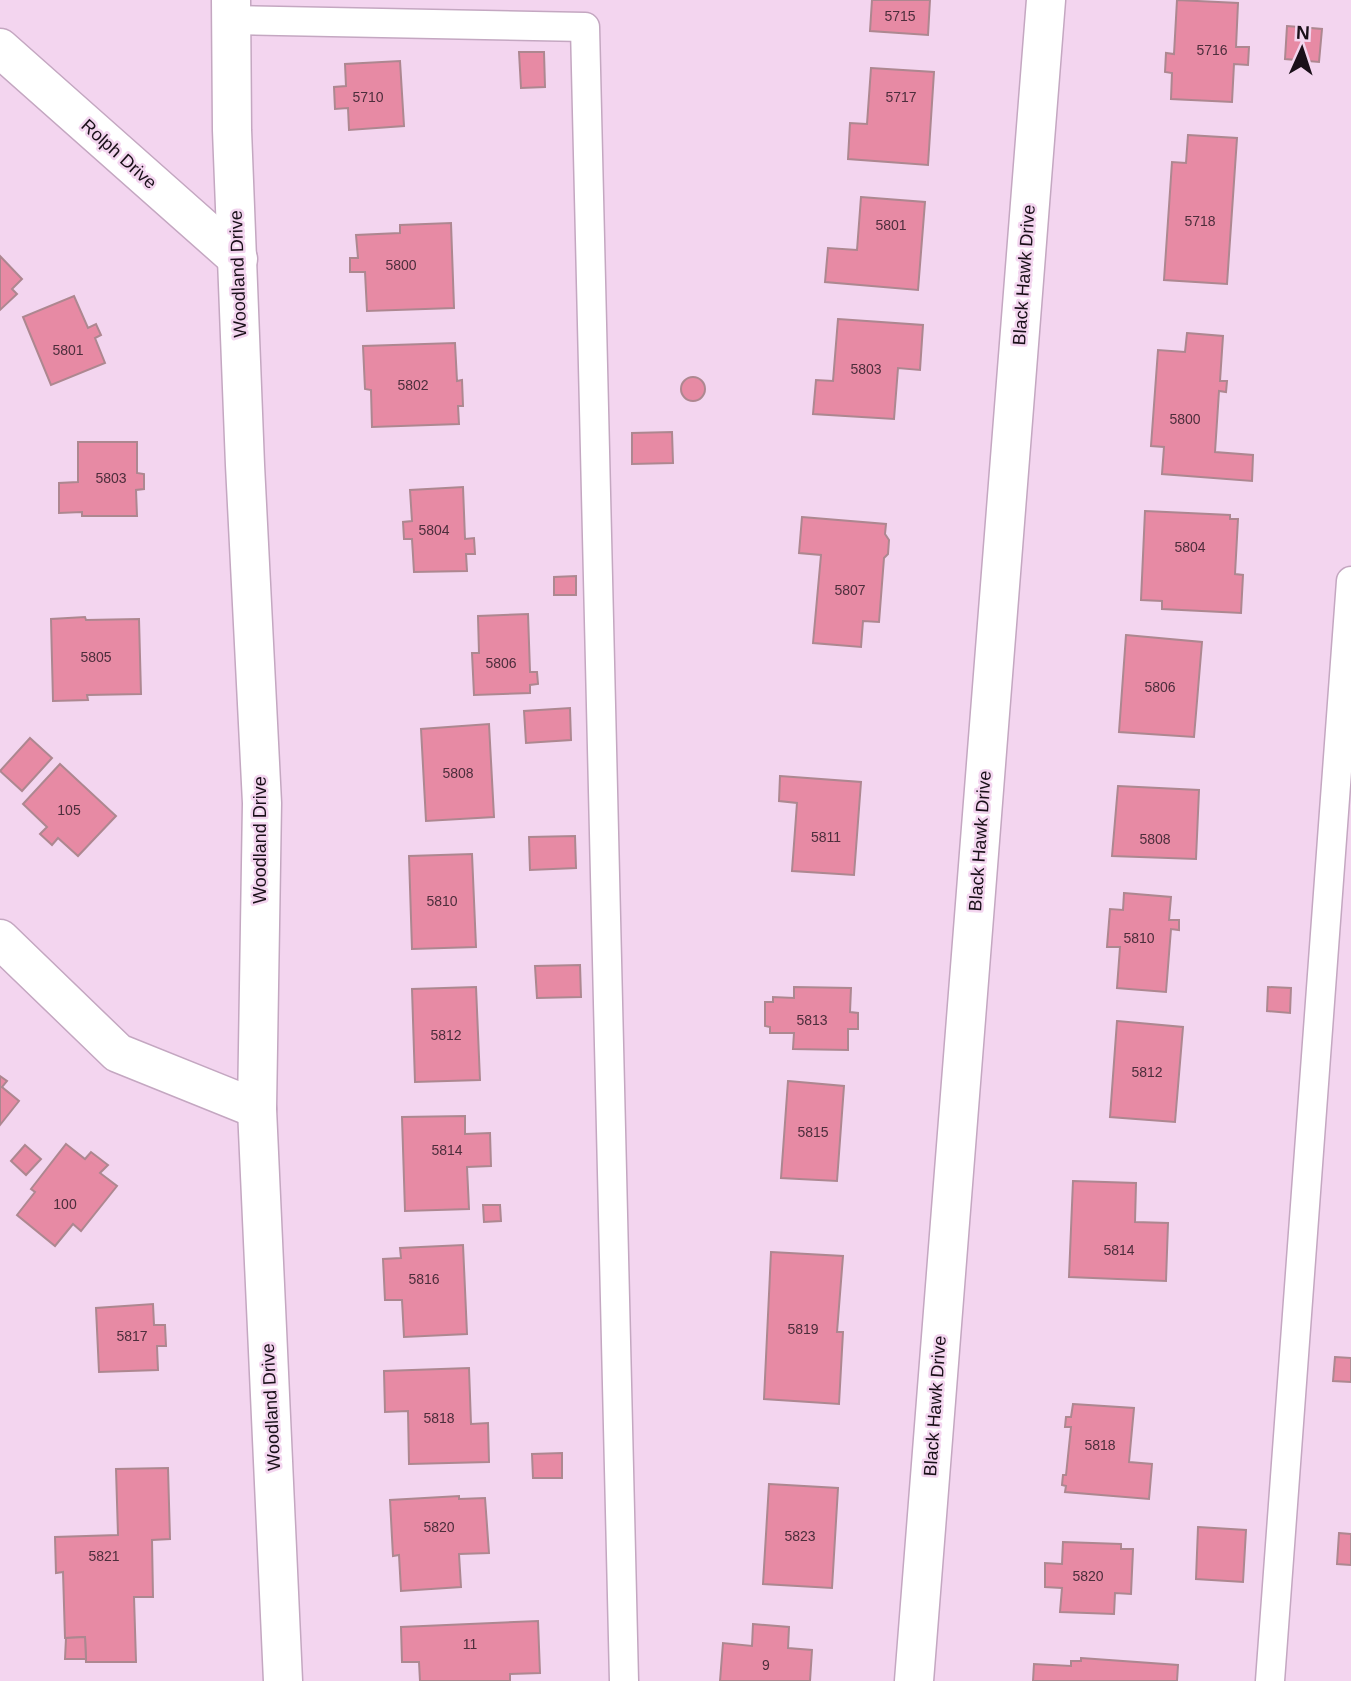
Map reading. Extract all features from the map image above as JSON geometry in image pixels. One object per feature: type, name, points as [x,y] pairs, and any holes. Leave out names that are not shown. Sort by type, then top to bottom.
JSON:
[{"type":"street","name":"Black Hawk Drive","points":[[914,1681],[1046,0]]},
{"type":"street","name":"Woodland Drive","points":[[231,10],[232,130],[245,465],[262,803],[257,1109],[283,1681]]},
{"type":"street","name":"Rolph Drive","points":[[0,48],[238,260]]},
{"type":"street","points":[[0,939],[118,1053],[257,1109]]},
{"type":"lane","points":[[231,10],[585,27],[624,1681]]},
{"type":"lane","points":[[1270,1681],[1351,581]]},
{"type":"building","points":[[872,0],[930,0],[928,35],[870,31]]},
{"type":"building","points":[[1177,0],[1238,3],[1236,47],[1249,47],[1248,65],[1234,64],[1232,102],[1171,99],[1172,73],[1165,72],[1166,53],[1174,54]]},
{"type":"building","points":[[1287,26],[1322,29],[1319,62],[1285,59]]},
{"type":"building","points":[[519,52],[544,52],[545,87],[521,88]]},
{"type":"building","points":[[400,61],[404,126],[349,130],[348,108],[335,109],[334,87],[346,86],[345,64]]},
{"type":"building","points":[[871,68],[934,72],[928,165],[848,159],[850,123],[867,124]]},
{"type":"building","points":[[1188,135],[1237,138],[1227,284],[1164,280],[1172,162],[1186,163]]},
{"type":"building","points":[[861,197],[925,202],[918,290],[825,282],[828,248],[857,250]]},
{"type":"building","points":[[451,223],[454,308],[367,311],[365,272],[350,272],[350,258],[358,258],[356,235],[400,233],[400,225]]},
{"type":"building","points":[[0,256],[22,279],[12,289],[17,294],[0,310]]},
{"type":"building","points":[[74,296],[88,328],[96,324],[101,335],[95,338],[105,363],[51,385],[23,317]]},
{"type":"building","points":[[838,319],[923,325],[920,370],[898,368],[894,419],[813,414],[816,380],[833,381]]},
{"type":"building","points":[[1187,333],[1223,336],[1220,381],[1227,381],[1226,392],[1219,391],[1215,452],[1253,455],[1252,481],[1162,474],[1164,447],[1151,446],[1158,350],[1185,352]]},
{"type":"building","points":[[455,343],[457,381],[462,380],[463,406],[458,406],[459,424],[372,427],[371,390],[365,389],[363,346]]},
{"type":"building","points":[[693,377],[702,380],[705,389],[702,398],[693,401],[684,398],[681,389],[684,380]]},
{"type":"building","points":[[672,432],[673,463],[632,464],[632,433]]},
{"type":"building","points":[[78,442],[137,442],[137,473],[144,474],[144,489],[136,490],[137,516],[82,516],[82,512],[59,513],[59,483],[78,482]]},
{"type":"building","points":[[463,487],[465,539],[474,538],[475,554],[466,554],[467,571],[414,572],[412,539],[404,539],[403,522],[412,521],[410,490]]},
{"type":"building","points":[[1145,511],[1230,515],[1230,519],[1238,519],[1235,574],[1243,575],[1241,613],[1162,609],[1162,601],[1141,600]]},
{"type":"building","points":[[802,517],[886,524],[888,554],[884,558],[879,622],[863,621],[861,647],[813,643],[821,555],[799,553]]},
{"type":"building","points":[[576,576],[576,595],[554,595],[554,577]]},
{"type":"building","points":[[528,614],[530,672],[537,672],[538,684],[530,685],[530,693],[474,695],[472,653],[479,653],[478,616]]},
{"type":"building","points":[[85,617],[86,620],[139,619],[141,694],[87,695],[88,700],[53,701],[51,619]]},
{"type":"building","points":[[1126,635],[1202,642],[1194,737],[1119,732]]},
{"type":"building","points":[[570,708],[571,740],[526,743],[524,711]]},
{"type":"building","points":[[489,724],[494,817],[426,821],[421,729]]},
{"type":"building","points":[[30,738],[52,758],[22,791],[0,771]]},
{"type":"building","points":[[60,764],[116,816],[78,856],[58,838],[52,845],[40,834],[47,827],[23,804]]},
{"type":"building","points":[[780,776],[861,782],[854,875],[792,871],[797,803],[779,801]]},
{"type":"building","points":[[1118,786],[1199,790],[1196,859],[1112,856]]},
{"type":"building","points":[[575,836],[576,868],[530,870],[529,837]]},
{"type":"building","points":[[472,854],[476,947],[412,949],[409,856]]},
{"type":"building","points":[[1124,893],[1171,897],[1169,920],[1179,920],[1179,930],[1171,929],[1166,992],[1117,988],[1120,947],[1107,947],[1110,909],[1123,910]]},
{"type":"building","points":[[580,965],[581,997],[537,998],[535,966]]},
{"type":"building","points":[[476,987],[480,1080],[415,1082],[412,989]]},
{"type":"building","points":[[794,987],[851,988],[850,1012],[858,1013],[858,1029],[848,1029],[848,1050],[793,1049],[794,1033],[770,1033],[770,1027],[765,1026],[765,1002],[773,1002],[773,997],[794,998]]},
{"type":"building","points":[[1268,987],[1291,988],[1290,1013],[1267,1011]]},
{"type":"building","points":[[1117,1021],[1183,1027],[1175,1122],[1110,1117]]},
{"type":"building","points":[[0,1076],[7,1081],[2,1087],[19,1101],[0,1125]]},
{"type":"building","points":[[788,1081],[844,1086],[837,1181],[781,1178]]},
{"type":"building","points":[[465,1116],[465,1134],[490,1133],[491,1166],[467,1167],[469,1209],[405,1211],[402,1117]]},
{"type":"building","points":[[66,1144],[85,1159],[91,1152],[108,1165],[100,1173],[117,1186],[81,1231],[73,1224],[55,1246],[17,1215],[35,1192],[31,1189]]},
{"type":"building","points":[[25,1145],[41,1159],[26,1175],[11,1161]]},
{"type":"building","points":[[1073,1181],[1136,1183],[1135,1222],[1168,1223],[1166,1281],[1069,1277]]},
{"type":"building","points":[[483,1205],[500,1205],[501,1221],[484,1222]]},
{"type":"building","points":[[463,1245],[467,1334],[404,1337],[402,1300],[385,1300],[383,1259],[401,1258],[400,1248]]},
{"type":"building","points":[[771,1252],[843,1256],[837,1332],[843,1332],[839,1404],[764,1399]]},
{"type":"building","points":[[153,1304],[154,1325],[165,1325],[166,1346],[157,1346],[158,1370],[99,1372],[96,1308]]},
{"type":"building","points":[[1335,1357],[1351,1358],[1351,1382],[1333,1381]]},
{"type":"building","points":[[469,1368],[471,1424],[488,1423],[489,1462],[409,1464],[408,1411],[385,1412],[384,1371]]},
{"type":"building","points":[[1073,1404],[1134,1408],[1129,1462],[1152,1464],[1149,1499],[1065,1492],[1066,1486],[1062,1485],[1063,1475],[1066,1475],[1071,1427],[1065,1427],[1066,1417],[1071,1417]]},
{"type":"building","points":[[562,1453],[562,1478],[533,1478],[532,1454]]},
{"type":"building","points":[[168,1468],[170,1539],[152,1540],[153,1597],[134,1597],[136,1662],[86,1662],[85,1637],[65,1638],[63,1572],[56,1573],[55,1537],[118,1535],[116,1469]]},
{"type":"building","points":[[769,1484],[838,1488],[832,1588],[763,1584]]},
{"type":"building","points":[[459,1496],[459,1499],[485,1498],[489,1553],[459,1554],[461,1587],[401,1591],[399,1555],[393,1556],[390,1500]]},
{"type":"building","points":[[1198,1527],[1246,1530],[1243,1582],[1196,1579]]},
{"type":"building","points":[[1339,1533],[1351,1534],[1351,1565],[1337,1564]]},
{"type":"building","points":[[1063,1542],[1121,1544],[1121,1549],[1133,1549],[1131,1594],[1115,1593],[1114,1614],[1060,1612],[1062,1588],[1045,1587],[1045,1563],[1062,1564]]},
{"type":"building","points":[[538,1621],[540,1673],[510,1674],[510,1681],[420,1681],[419,1662],[402,1662],[401,1627]]},
{"type":"building","points":[[753,1624],[789,1627],[788,1648],[812,1650],[810,1681],[720,1681],[723,1643],[752,1646]]},
{"type":"building","points":[[85,1637],[86,1659],[65,1659],[66,1638]]},
{"type":"building","points":[[1081,1658],[1178,1665],[1177,1681],[1033,1681],[1034,1664],[1071,1666],[1071,1661],[1081,1661]]}]
